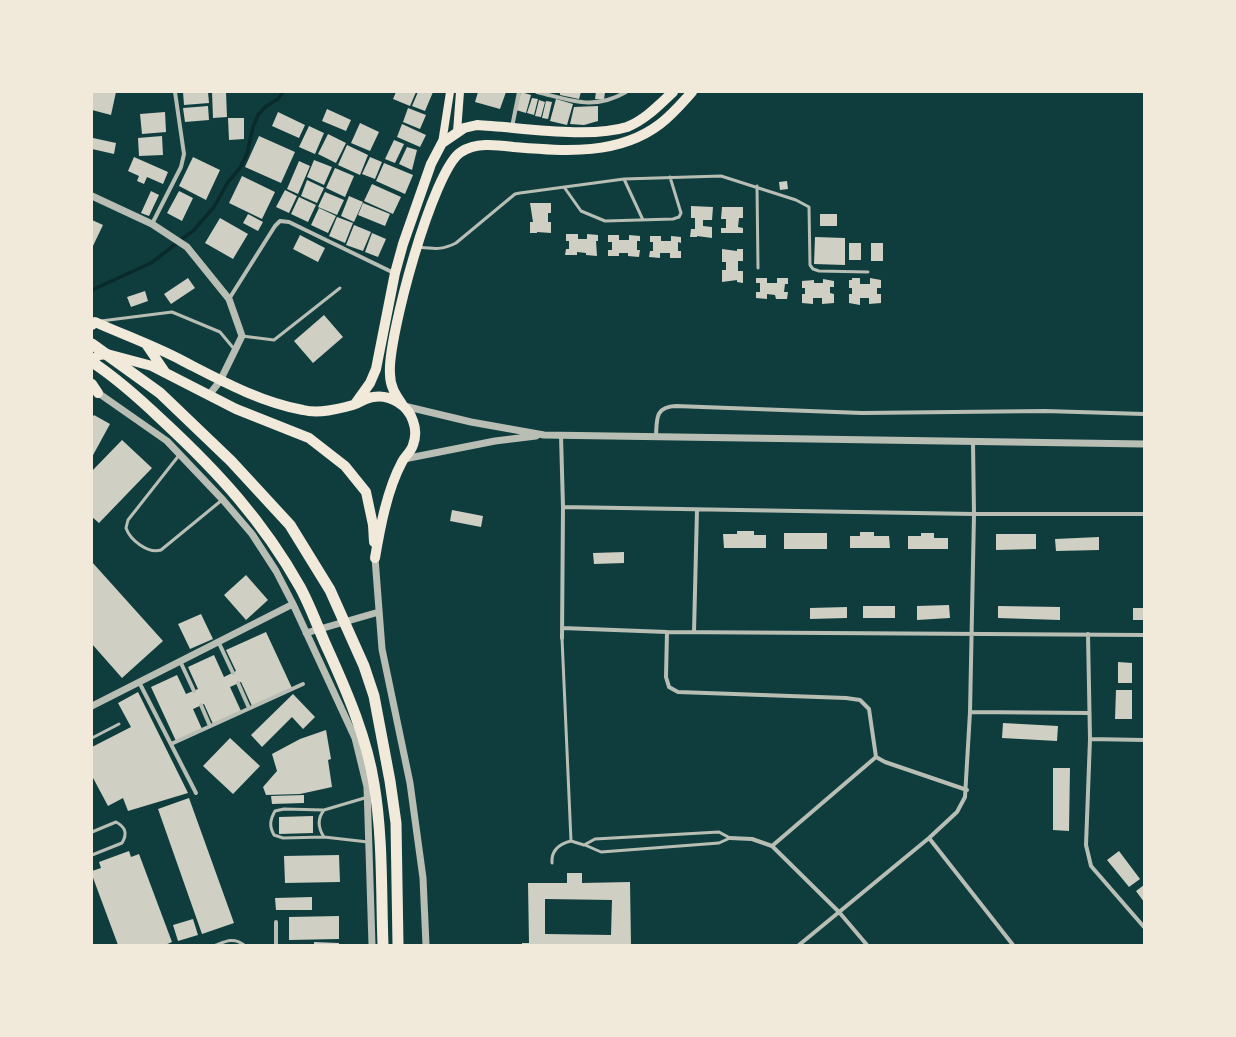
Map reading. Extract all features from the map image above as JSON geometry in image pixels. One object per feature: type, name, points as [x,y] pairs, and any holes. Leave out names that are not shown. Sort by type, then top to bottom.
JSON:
[{"type":"highway","points":[[92,344],[160,393],[231,461],[290,525],[330,590],[364,666],[374,696],[390,781],[396,823],[398,945]]},
{"type":"highway","points":[[92,361],[150,409],[213,469],[260,524],[304,596],[350,701],[362,736],[374,784],[379,831],[383,945]]},
{"type":"main road","points":[[355,404],[370,383],[376,369],[395,273],[403,244],[431,164],[442,143],[450,92]]},
{"type":"main road","points":[[457,132],[460,92]]},
{"type":"main road","points":[[442,143],[464,128],[477,125],[558,131],[601,131],[627,126],[652,112],[673,92]]},
{"type":"main road","points":[[375,558],[380,530],[389,498],[404,459],[410,453],[415,437],[413,420],[392,389],[390,358],[409,274],[439,184],[448,167],[460,152],[488,145],[582,150],[608,147],[627,142],[646,134],[661,124],[692,92]]},
{"type":"main road","points":[[652,112],[661,124]]},
{"type":"main road","points":[[93,322],[182,360],[220,381],[260,398],[303,410],[316,412],[355,404],[364,399],[384,396],[403,405]]},
{"type":"main road","points":[[146,344],[165,372]]},
{"type":"main road","points":[[92,361],[99,355],[107,354],[152,366],[236,409],[309,438],[345,466],[366,492],[372,525],[375,558]]},
{"type":"main road","points":[[92,384],[95,391]]},
{"type":"street","points":[[155,226],[181,167],[184,154],[175,92]]},
{"type":"street","points":[[512,127],[519,92]]},
{"type":"street","points":[[537,92],[558,94],[582,103],[611,101],[626,92]]},
{"type":"street","points":[[92,196],[155,226],[187,247],[229,300],[242,336],[220,381],[209,395]]},
{"type":"street","points":[[229,300],[274,226],[280,221],[289,222],[395,273]]},
{"type":"street","points":[[95,391],[167,441],[180,454],[252,534],[276,571],[294,604],[354,738],[367,787],[372,945]]},
{"type":"street","points":[[403,405],[471,422],[544,435],[561,436],[973,443],[1144,444]]},
{"type":"street","points":[[656,437],[660,410],[671,406],[862,413],[1045,411],[1144,414]]},
{"type":"street","points":[[404,459],[495,441],[544,435]]},
{"type":"street","points":[[561,436],[563,507],[562,638]]},
{"type":"street","points":[[799,945],[929,838],[961,807],[967,790],[972,633],[974,514],[973,443]]},
{"type":"street","points":[[563,507],[974,514],[1144,514]]},
{"type":"street","points":[[694,632],[697,510]]},
{"type":"street","points":[[375,558],[382,649],[410,783],[423,878],[426,945]]},
{"type":"street","points":[[92,706],[218,641],[294,604]]},
{"type":"street","points":[[306,633],[379,612]]},
{"type":"street","points":[[562,628],[667,632],[1144,635]]},
{"type":"street","points":[[667,632],[666,677],[669,687],[674,690],[678,692],[846,698],[860,700],[868,709],[876,756],[886,762],[967,790]]},
{"type":"street","points":[[1088,634],[1090,739],[1086,845],[1091,866],[1144,927]]},
{"type":"street","points":[[218,641],[233,673]]},
{"type":"street","points":[[180,661],[194,691]]},
{"type":"street","points":[[139,682],[196,793]]},
{"type":"street","points":[[238,683],[249,708]]},
{"type":"street","points":[[171,744],[303,684]]},
{"type":"street","points":[[200,705],[210,726]]},
{"type":"street","points":[[970,712],[1089,713]]},
{"type":"street","points":[[1090,739],[1144,740]]},
{"type":"street","points":[[772,846],[876,756]]},
{"type":"street","points":[[730,838],[752,839],[772,846],[839,912],[867,945]]},
{"type":"street","points":[[929,838],[1013,945]]},
{"type":"street","points":[[276,922],[276,945]]},
{"type":"lane","points":[[418,247],[437,250],[456,243],[515,194],[624,179],[721,176],[796,200],[809,207],[810,265],[813,269],[819,271],[868,272]]},
{"type":"lane","points":[[564,187],[581,210],[593,217],[605,221],[678,217],[680,209],[670,177]]},
{"type":"lane","points":[[624,179],[643,220]]},
{"type":"lane","points":[[756,186],[758,268]]},
{"type":"lane","points":[[242,336],[274,340],[340,288]]},
{"type":"lane","points":[[93,322],[172,312],[220,332],[235,350]]},
{"type":"lane","points":[[180,454],[128,520],[126,528],[130,535],[143,548],[150,551],[161,550],[222,500]]},
{"type":"lane","points":[[562,638],[571,842]]},
{"type":"lane","points":[[92,738],[119,724]]},
{"type":"lane","points":[[368,797],[324,810],[274,811],[270,820],[271,829],[274,835],[283,838],[324,836],[369,842]]},
{"type":"lane","points":[[324,810],[320,816],[319,823],[320,831],[324,836]]},
{"type":"lane","points":[[92,832],[116,822],[123,826],[126,832],[122,843],[92,855]]},
{"type":"lane","points":[[584,845],[595,839],[719,832],[730,838]]},
{"type":"lane","points":[[552,863],[552,856],[556,847],[562,843],[571,842],[584,845],[601,852],[719,842],[730,838]]},
{"type":"lane","points":[[216,945],[229,940],[239,940],[244,945]]},
{"type":"building","points":[[92,92],[116,92],[111,115],[92,110]]},
{"type":"building","points":[[183,92],[208,92],[209,103],[184,105]]},
{"type":"building","points":[[212,92],[226,92],[227,117],[213,118]]},
{"type":"building","points":[[396,92],[416,92],[410,106],[393,99]]},
{"type":"building","points":[[418,92],[433,92],[425,111],[412,106]]},
{"type":"building","points":[[478,92],[506,92],[500,109],[475,102]]},
{"type":"building","points":[[521,92],[531,95],[526,113],[516,110]]},
{"type":"building","points":[[560,92],[581,92],[579,99],[560,95]]},
{"type":"building","points":[[596,92],[605,92],[604,100],[595,99]]},
{"type":"building","points":[[532,98],[538,99],[534,115],[527,113]]},
{"type":"building","points":[[556,99],[573,104],[567,125],[550,121]]},
{"type":"building","points":[[539,100],[545,102],[541,117],[535,116]]},
{"type":"building","points":[[546,101],[552,102],[548,119],[542,118]]},
{"type":"building","points":[[208,106],[209,120],[185,122],[183,108]]},
{"type":"building","points":[[598,106],[598,121],[584,125],[570,124],[574,107]]},
{"type":"building","points":[[408,108],[426,115],[420,129],[403,122]]},
{"type":"building","points":[[327,109],[351,120],[346,131],[322,121]]},
{"type":"building","points":[[165,112],[166,132],[142,134],[140,114]]},
{"type":"building","points":[[278,112],[305,125],[299,138],[272,126]]},
{"type":"building","points":[[228,118],[244,118],[244,139],[229,140]]},
{"type":"building","points":[[360,123],[379,132],[370,151],[351,143]]},
{"type":"building","points":[[402,124],[426,135],[420,147],[397,137]]},
{"type":"building","points":[[309,126],[324,133],[315,154],[299,147]]},
{"type":"building","points":[[328,134],[346,143],[336,163],[318,154]]},
{"type":"building","points":[[162,136],[163,155],[139,156],[138,138]]},
{"type":"building","points":[[259,136],[295,152],[281,183],[245,167]]},
{"type":"building","points":[[93,138],[116,143],[114,154],[92,149]]},
{"type":"building","points":[[394,140],[404,144],[395,163],[385,159]]},
{"type":"building","points":[[347,145],[368,155],[360,175],[338,165]]},
{"type":"building","points":[[407,147],[417,150],[412,170],[399,164]]},
{"type":"building","points":[[134,157],[168,172],[163,184],[147,177],[144,184],[137,181],[139,176],[128,171]]},
{"type":"building","points":[[193,157],[220,170],[206,200],[179,186]]},
{"type":"building","points":[[370,157],[382,162],[375,179],[362,174]]},
{"type":"building","points":[[314,160],[332,167],[324,185],[307,177]]},
{"type":"building","points":[[299,161],[310,166],[298,194],[287,189]]},
{"type":"building","points":[[384,163],[413,175],[405,194],[376,181]]},
{"type":"building","points":[[335,168],[354,176],[345,197],[326,188]]},
{"type":"building","points":[[242,176],[275,192],[262,219],[229,203]]},
{"type":"building","points":[[307,180],[324,188],[317,203],[301,196]]},
{"type":"building","points":[[787,181],[788,189],[780,190],[779,182]]},
{"type":"building","points":[[372,184],[401,197],[393,214],[364,201]]},
{"type":"building","points":[[285,190],[297,196],[289,213],[276,207]]},
{"type":"building","points":[[151,191],[159,195],[149,216],[141,213]]},
{"type":"building","points":[[179,191],[193,198],[182,221],[167,213]]},
{"type":"building","points":[[325,192],[344,200],[337,215],[318,207]]},
{"type":"building","points":[[349,196],[363,202],[354,222],[341,216]]},
{"type":"building","points":[[299,197],[316,205],[308,222],[291,214]]},
{"type":"building","points":[[363,203],[390,214],[385,226],[358,215]]},
{"type":"building","points":[[530,203],[551,203],[551,213],[548,213],[548,222],[551,222],[551,233],[530,233],[530,222],[533,222]]},
{"type":"building","points":[[691,206],[713,207],[712,220],[703,220],[703,226],[712,227],[712,238],[697,236],[690,237],[691,229],[695,229],[695,218],[691,218]]},
{"type":"building","points":[[722,207],[743,207],[743,218],[739,218],[738,227],[743,228],[743,233],[721,233],[721,228],[726,228],[726,219],[721,219]]},
{"type":"building","points":[[319,208],[336,216],[328,233],[311,225]]},
{"type":"building","points":[[248,214],[263,222],[258,231],[243,223]]},
{"type":"building","points":[[820,214],[837,214],[837,226],[820,226]]},
{"type":"building","points":[[337,217],[353,223],[345,243],[329,236]]},
{"type":"building","points":[[220,218],[248,234],[233,259],[205,243]]},
{"type":"building","points":[[92,220],[103,225],[92,248]]},
{"type":"building","points":[[354,225],[371,232],[363,251],[346,245]]},
{"type":"building","points":[[372,233],[386,239],[378,257],[365,252]]},
{"type":"building","points":[[566,234],[578,234],[578,239],[587,239],[587,234],[598,235],[598,241],[596,241],[597,256],[577,252],[577,255],[565,255],[566,249],[569,249],[569,241],[566,241]]},
{"type":"building","points":[[300,235],[325,248],[318,262],[293,249]]},
{"type":"building","points":[[608,235],[619,235],[619,240],[629,240],[629,235],[640,236],[640,241],[637,241],[637,250],[640,250],[639,257],[628,256],[628,253],[619,253],[619,256],[608,256],[608,250],[612,250],[612,242],[608,242]]},
{"type":"building","points":[[650,236],[661,236],[661,241],[671,241],[671,236],[681,237],[681,243],[678,242],[678,251],[681,251],[681,258],[670,258],[670,253],[660,253],[660,258],[649,257],[650,251],[653,251],[653,242],[650,242]]},
{"type":"building","points":[[815,237],[845,238],[845,265],[814,264]]},
{"type":"building","points":[[849,243],[861,243],[861,260],[849,260]]},
{"type":"building","points":[[871,243],[883,243],[883,261],[871,261]]},
{"type":"building","points":[[722,249],[737,251],[737,249],[743,249],[743,261],[738,261],[738,271],[743,271],[743,283],[737,282],[737,280],[722,282],[722,270],[726,270],[726,262],[722,262]]},
{"type":"building","points":[[188,278],[195,288],[171,304],[164,294]]},
{"type":"building","points":[[756,278],[767,278],[767,283],[777,283],[777,278],[788,278],[788,284],[785,284],[784,292],[788,292],[787,299],[776,299],[775,295],[767,294],[767,299],[756,298],[756,292],[760,292],[760,283],[756,283]]},
{"type":"building","points":[[852,278],[860,278],[860,284],[870,284],[870,278],[881,280],[881,288],[877,288],[877,294],[881,294],[881,303],[869,304],[869,298],[860,298],[860,305],[849,303],[849,294],[852,294],[852,288],[849,288],[849,280],[852,280]]},
{"type":"building","points":[[823,279],[834,281],[834,287],[830,287],[830,293],[834,294],[834,303],[822,304],[822,298],[813,298],[813,304],[802,303],[802,294],[805,294],[805,288],[802,288],[802,281],[814,280],[814,283],[823,283]]},
{"type":"building","points":[[145,291],[148,301],[131,307],[127,297]]},
{"type":"building","points":[[324,315],[343,337],[313,363],[294,341]]},
{"type":"building","points":[[94,415],[110,424],[92,457],[92,418]]},
{"type":"building","points":[[122,440],[152,468],[99,523],[92,517],[92,471]]},
{"type":"building","points":[[452,510],[483,516],[481,527],[450,521]]},
{"type":"building","points":[[737,531],[754,531],[754,535],[766,535],[766,548],[724,548],[723,534],[737,534]]},
{"type":"building","points":[[860,532],[874,532],[874,536],[889,536],[890,548],[850,548],[850,536],[860,536]]},
{"type":"building","points":[[784,533],[827,533],[827,549],[784,549]]},
{"type":"building","points":[[921,533],[934,533],[934,538],[948,538],[948,549],[908,549],[908,536],[921,536]]},
{"type":"building","points":[[996,534],[1036,534],[1036,549],[996,550]]},
{"type":"building","points":[[1099,537],[1099,550],[1056,551],[1055,539]]},
{"type":"building","points":[[624,552],[624,563],[594,564],[593,553]]},
{"type":"building","points":[[92,562],[163,641],[122,678],[92,644]]},
{"type":"building","points":[[246,575],[268,600],[246,620],[224,595]]},
{"type":"building","points":[[949,605],[950,618],[917,620],[917,606]]},
{"type":"building","points":[[863,606],[895,606],[895,618],[863,618]]},
{"type":"building","points":[[998,606],[1060,607],[1060,620],[998,618]]},
{"type":"building","points":[[847,607],[847,618],[810,619],[810,608]]},
{"type":"building","points":[[1133,608],[1144,608],[1144,620],[1133,620]]},
{"type":"building","points":[[201,614],[213,639],[190,649],[178,624]]},
{"type":"building","points":[[266,632],[292,688],[252,706],[241,682],[230,687],[241,711],[213,724],[204,704],[193,709],[202,729],[176,741],[151,687],[177,675],[186,694],[198,689],[188,667],[214,655],[224,677],[236,671],[226,650]]},
{"type":"building","points":[[1118,662],[1132,663],[1132,683],[1118,683]]},
{"type":"building","points":[[1116,690],[1132,690],[1132,719],[1115,719]]},
{"type":"building","points":[[138,692],[188,793],[128,811],[123,798],[108,806],[92,776],[92,747],[131,727],[118,703]]},
{"type":"building","points":[[293,694],[315,717],[303,729],[292,717],[262,747],[251,735]]},
{"type":"building","points":[[1003,723],[1058,726],[1057,741],[1002,738]]},
{"type":"building","points":[[326,730],[331,759],[328,760],[332,787],[300,794],[266,795],[263,787],[277,771],[272,754],[300,739]]},
{"type":"building","points":[[230,738],[260,766],[233,794],[203,766]]},
{"type":"building","points":[[1053,768],[1070,768],[1069,831],[1053,830]]},
{"type":"building","points":[[304,795],[304,803],[272,804],[271,796]]},
{"type":"building","points":[[189,798],[234,923],[202,934],[158,809]]},
{"type":"building","points":[[313,816],[313,833],[279,834],[279,817]]},
{"type":"building","points":[[129,851],[131,857],[139,854],[172,942],[165,945],[118,945],[92,875],[92,871],[101,868],[99,862]]},
{"type":"building","points":[[1119,851],[1140,879],[1129,887],[1107,860]]},
{"type":"building","points":[[339,855],[340,882],[285,883],[284,856]]},
{"type":"building","points":[[567,873],[582,873],[582,883],[630,882],[631,945],[522,945],[522,943],[529,943],[528,883],[567,883]],"holes":[[[545,899],[612,900],[611,935],[545,934]]]},
{"type":"building","points":[[1144,885],[1144,902],[1136,891]]},
{"type":"building","points":[[312,897],[312,910],[276,910],[275,898]]},
{"type":"building","points":[[339,916],[339,939],[289,940],[289,917]]},
{"type":"building","points":[[193,919],[198,935],[178,941],[173,925]]},
{"type":"building","points":[[314,942],[339,943],[339,945],[314,945]]},
{"type":"waterway","points":[[92,290],[151,263],[194,230],[214,207],[228,182],[240,168],[247,154],[253,127],[258,115],[265,107],[278,99],[283,92]]}]
